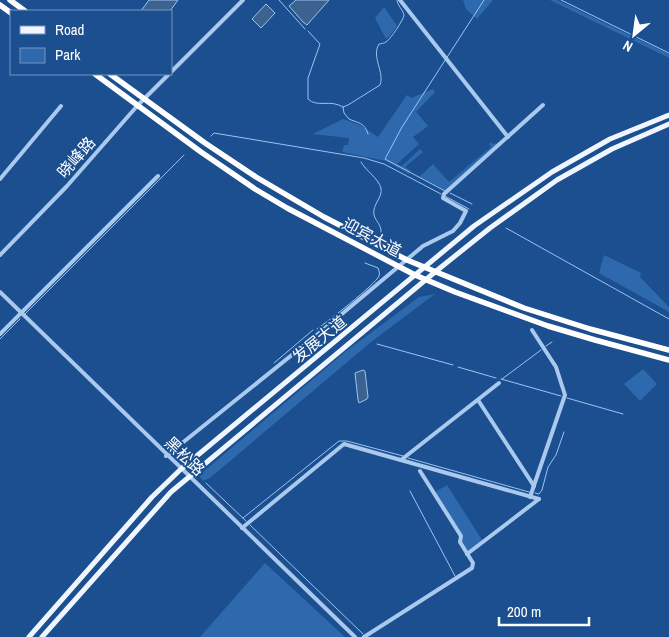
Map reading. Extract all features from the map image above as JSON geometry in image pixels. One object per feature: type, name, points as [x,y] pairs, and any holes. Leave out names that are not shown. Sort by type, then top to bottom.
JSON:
[{"type":"highway","points":[[10,0],[24,10]]},
{"type":"highway","name":"迎宾大道","points":[[96,75],[255,189],[398,267],[426,280],[548,326],[669,360]]},
{"type":"highway","name":"迎宾大道","points":[[111,75],[256,177],[407,260],[524,308],[625,339],[666,349]]},
{"type":"main road","name":"发展大道","points":[[28,637],[164,485],[194,457],[474,226],[552,172],[610,139],[669,115]]},
{"type":"main road","name":"发展大道","points":[[42,637],[171,492],[188,476],[435,272],[490,228],[557,180],[612,149],[669,124]]},
{"type":"main road","points":[[661,358],[665,356],[666,349]]},
{"type":"main road","points":[[194,457],[202,466]]},
{"type":"main road","points":[[164,485],[170,486],[171,492]]},
{"type":"street","name":"晓峰路","points":[[172,71],[243,0]]},
{"type":"street","points":[[400,0],[508,138]]},
{"type":"street","name":"晓峰路","points":[[0,255],[67,186],[138,105],[168,75]]},
{"type":"street","points":[[166,456],[318,334],[423,246],[453,231],[460,223],[466,211],[443,198],[444,196],[543,105]]},
{"type":"street","points":[[0,179],[61,106]]},
{"type":"street","points":[[0,334],[158,176]]},
{"type":"street","name":"黑松路","points":[[0,292],[166,456],[354,637]]},
{"type":"street","points":[[530,497],[565,395],[556,367],[532,330]]},
{"type":"street","points":[[401,460],[499,383]]},
{"type":"street","points":[[478,400],[534,486]]},
{"type":"street","points":[[242,528],[340,445],[344,444],[539,499],[467,554]]},
{"type":"street","points":[[364,637],[472,568],[473,563],[460,542],[461,536],[420,471]]},
{"type":"green space","points":[[463,0],[493,0],[477,19],[466,9]]},
{"type":"green space","points":[[550,0],[557,0],[669,54],[669,58]]},
{"type":"green space","points":[[384,7],[397,26],[386,39],[375,18]]},
{"type":"green space","points":[[433,89],[435,92],[416,112],[428,126],[413,137],[419,144],[397,164],[402,166],[420,149],[423,152],[405,167],[411,171],[409,174],[386,161],[342,152],[344,145],[348,145],[349,138],[313,134],[343,119],[360,125],[378,137],[407,95],[411,98]]},
{"type":"green space","points":[[491,142],[498,145],[446,191],[419,177],[433,164],[449,182],[491,147],[489,144]]},
{"type":"green space","points":[[604,255],[641,273],[640,277],[669,307],[669,312],[599,273]]},
{"type":"green space","points":[[435,294],[371,342],[210,478],[203,481],[200,477],[203,472],[345,352],[419,297]]},
{"type":"green space","points":[[643,369],[657,384],[640,401],[624,384]]},
{"type":"green space","points":[[447,485],[482,540],[468,551],[462,541],[462,535],[435,492]]},
{"type":"green space","points":[[265,563],[345,637],[200,637]]},
{"type":"shaded area","points":[[149,0],[178,0],[171,10],[142,10]]},
{"type":"shaded area","points":[[296,0],[329,0],[307,25],[289,6]]},
{"type":"shaded area","points":[[266,4],[275,13],[261,28],[252,19]]},
{"type":"shaded area","points":[[365,371],[368,397],[359,403],[355,373]]},
{"type":"waterway","points":[[279,0],[305,29]]},
{"type":"waterway","points":[[343,107],[380,85],[381,75],[376,54],[379,44],[390,38],[404,15],[397,0]]},
{"type":"waterway","points":[[445,191],[385,159],[402,127],[484,0]]},
{"type":"waterway","points":[[561,0],[669,53]]},
{"type":"waterway","points":[[308,31],[320,44],[308,78],[308,99],[315,103],[333,104],[343,107],[344,113],[349,119],[363,125],[368,134]]},
{"type":"waterway","points":[[211,136],[214,133],[364,158],[384,164],[441,194]]},
{"type":"waterway","points":[[25,314],[184,155]]},
{"type":"waterway","points":[[361,162],[381,188],[374,211],[374,215],[381,228],[381,233]]},
{"type":"waterway","points":[[450,193],[472,204]]},
{"type":"waterway","points":[[445,196],[469,209]]},
{"type":"waterway","points":[[506,228],[669,319]]},
{"type":"waterway","points":[[317,329],[376,281],[379,276],[378,268],[365,263]]},
{"type":"waterway","points":[[0,339],[20,319]]},
{"type":"waterway","points":[[274,363],[313,330]]},
{"type":"waterway","points":[[546,346],[552,342]]},
{"type":"waterway","points":[[377,344],[453,365]]},
{"type":"waterway","points":[[502,379],[541,350]]},
{"type":"waterway","points":[[458,367],[496,378]]},
{"type":"waterway","points":[[501,379],[561,396]]},
{"type":"waterway","points":[[567,398],[623,414]]},
{"type":"waterway","points":[[535,493],[539,494],[542,490],[548,467],[556,455],[564,432]]},
{"type":"waterway","points":[[243,518],[339,441],[347,441],[403,456]]},
{"type":"waterway","points":[[408,458],[529,492]]},
{"type":"waterway","points":[[206,483],[246,521]]},
{"type":"waterway","points":[[410,491],[455,576]]},
{"type":"waterway","points":[[250,525],[363,634]]}]
